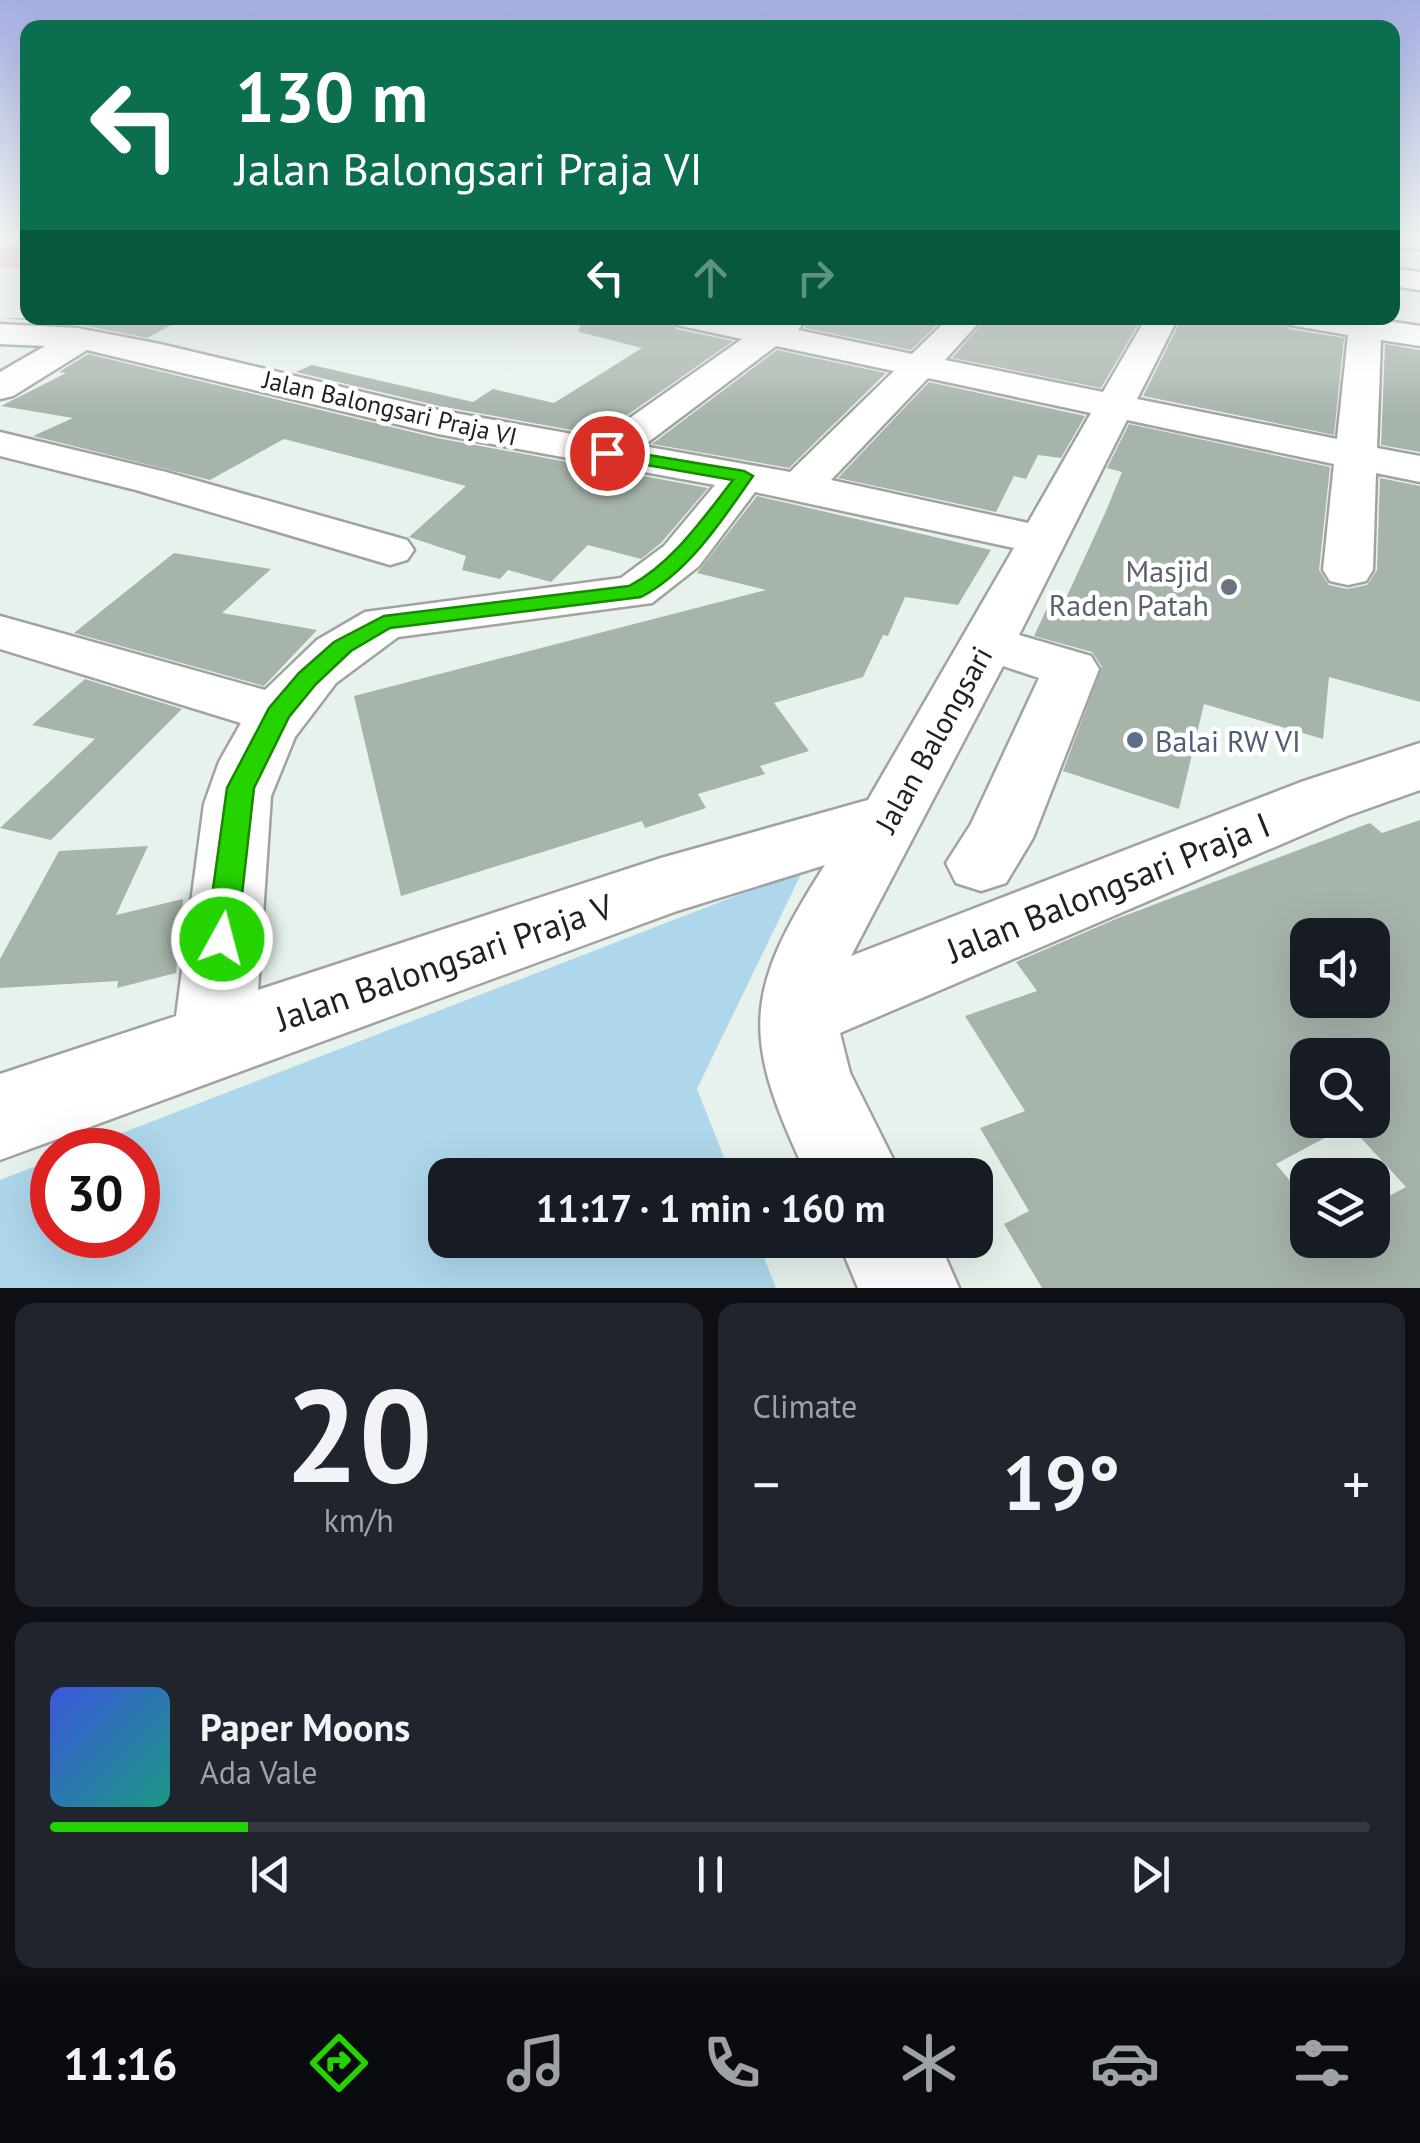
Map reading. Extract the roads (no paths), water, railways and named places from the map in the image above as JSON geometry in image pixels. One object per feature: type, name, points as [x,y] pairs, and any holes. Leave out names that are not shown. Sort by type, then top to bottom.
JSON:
[{"type":"street","points":[[216,1041],[217,976],[240,788],[278,714],[308,678],[359,634],[384,622],[634,592],[652,583],[700,535],[922,367],[961,325]]},
{"type":"street","name":"Jalan Balongsari","points":[[847,1158],[806,1073],[798,1012],[813,959],[1158,325]]},
{"type":"street","points":[[1346,325],[1420,336]]},
{"type":"street","points":[[607,453],[782,327],[922,367],[1420,469]]},
{"type":"street","points":[[1348,570],[1365,328]]},
{"type":"street","name":"Jalan Balongsari Praja VI","points":[[0,334],[57,334],[438,422],[772,482],[1042,540]]},
{"type":"street","points":[[0,365],[57,334]]},
{"type":"street","points":[[0,388],[57,334]]},
{"type":"street","points":[[0,444],[151,481],[390,550]]},
{"type":"street","points":[[0,632],[261,710]]},
{"type":"street","points":[[981,863],[998,838],[1070,668],[986,643]]},
{"type":"street","name":"Jalan Balongsari Praja I","points":[[798,1012],[1324,799],[1420,766]]},
{"type":"street","name":"Jalan Balongsari Praja V","points":[[0,1116],[661,886],[892,818]]},
{"type":"street","points":[[894,1258],[908,1288]]},
{"type":"place","name":"Masjid Raden Patah","points":[[1229,587]]},
{"type":"place","name":"Balai RW VI","points":[[1135,740]]}]
